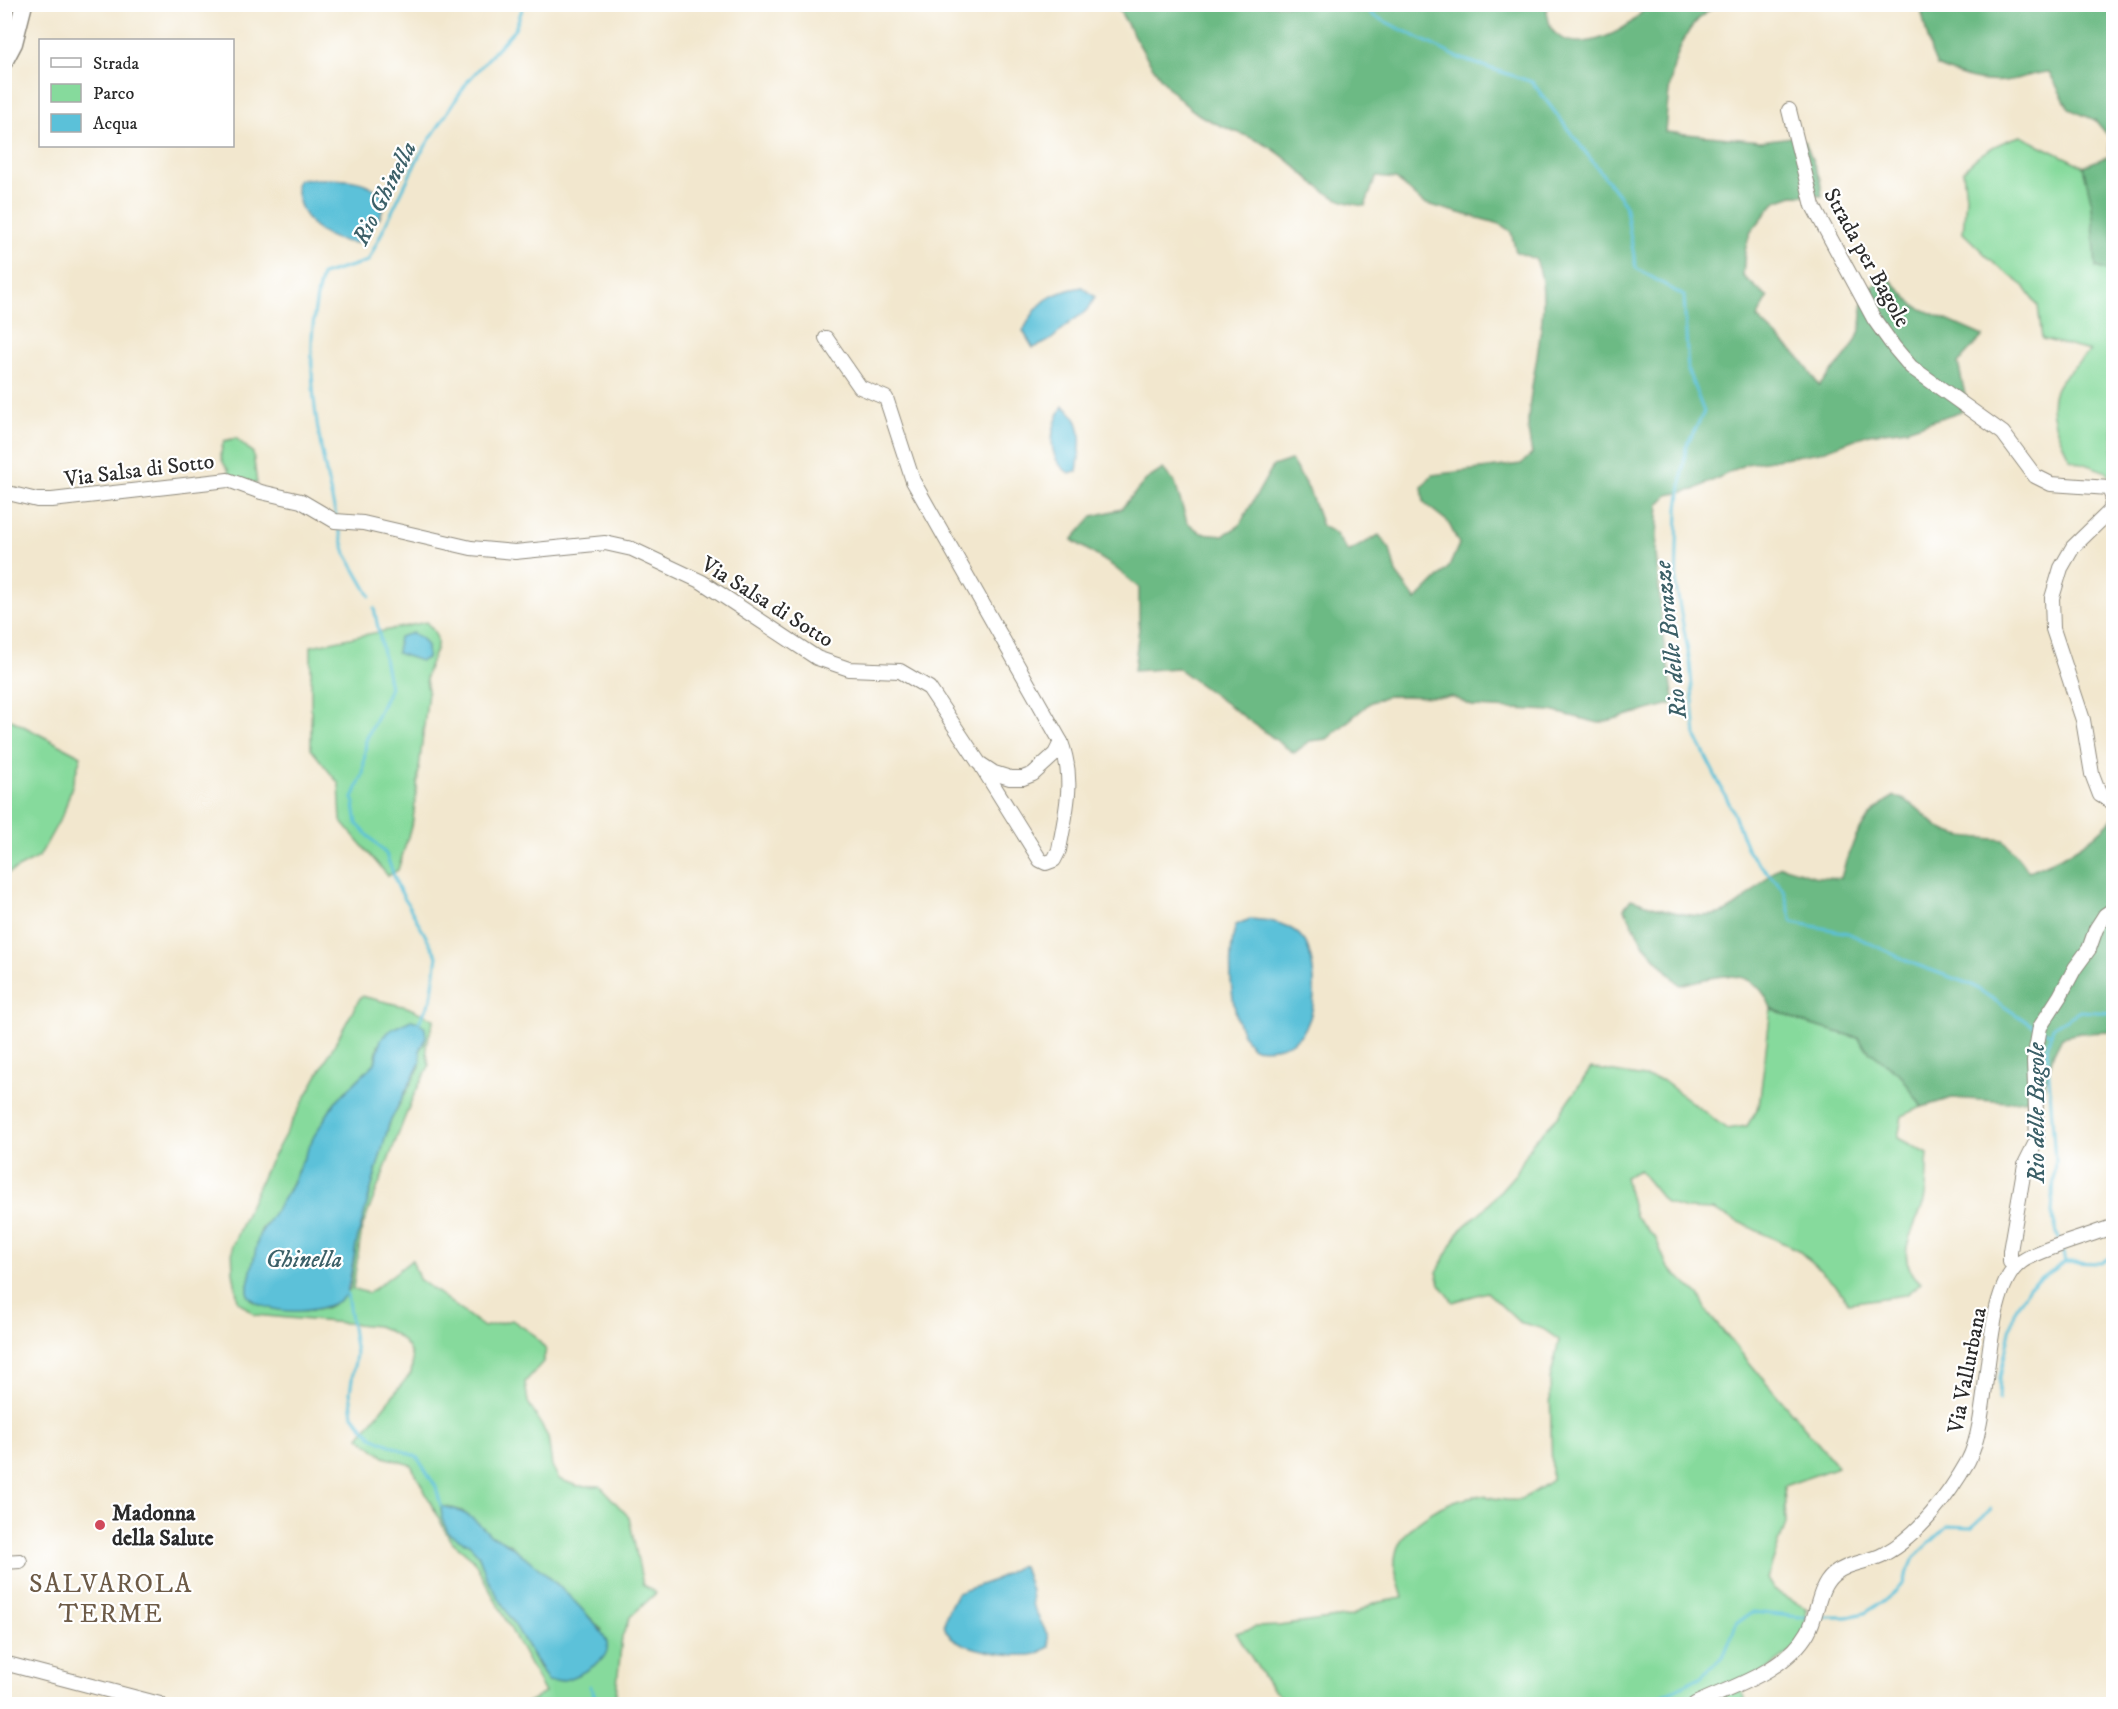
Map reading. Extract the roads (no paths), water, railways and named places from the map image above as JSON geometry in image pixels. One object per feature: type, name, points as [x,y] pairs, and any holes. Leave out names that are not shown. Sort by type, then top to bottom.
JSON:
[{"type":"main road","points":[[4,62],[17,34],[24,4]]},
{"type":"street","name":"Strada per Bagole","points":[[1789,110],[1806,186],[1813,206],[1874,319],[1905,361],[2003,433],[2035,476],[2051,484],[2109,488],[2113,499],[2110,511],[2073,547],[2061,568],[2052,598],[2054,628],[2083,720],[2092,774],[2100,795],[2114,803]]},
{"type":"street","points":[[826,338],[860,387],[886,398],[913,481],[1061,742],[1068,763],[1070,780],[1059,850],[1050,862],[1040,860],[979,763]]},
{"type":"street","name":"Via Salsa di Sotto","points":[[4,492],[37,500],[52,500],[228,480],[261,492],[301,501],[338,521],[493,552],[557,550],[605,543],[632,549],[702,582],[817,658],[849,669],[900,671],[929,688],[979,763],[994,773],[1010,778],[1023,778],[1033,774],[1055,754],[1061,742]]},
{"type":"street","points":[[2114,909],[2105,915],[2096,928],[2089,949],[2040,1027],[2034,1061],[2037,1140],[2025,1164],[2010,1262],[2015,1267],[2030,1258],[2114,1226]]},
{"type":"street","name":"Via Vallurbana","points":[[1695,1704],[1791,1655],[1809,1631],[1820,1598],[1833,1575],[1902,1544],[1939,1503],[1968,1460],[1979,1428],[1995,1323],[2003,1288],[2015,1267]]},
{"type":"street","points":[[4,1562],[20,1561]]},
{"type":"street","points":[[4,1663],[160,1704]]},
{"type":"water","points":[[298,180],[349,180],[370,186],[379,192],[385,201],[380,217],[357,243],[333,238],[323,233],[314,226],[301,208],[296,184]]},
{"type":"water","points":[[1082,287],[1095,297],[1088,308],[1050,340],[1033,348],[1023,331],[1034,312],[1053,296]]},
{"type":"water","points":[[1063,406],[1075,419],[1080,435],[1077,471],[1069,473],[1056,459],[1052,442],[1055,424]]},
{"type":"water","points":[[412,633],[421,638],[427,646],[427,658],[421,661],[397,653],[399,637]]},
{"type":"water","points":[[1250,919],[1286,926],[1299,934],[1306,944],[1312,965],[1314,996],[1312,1010],[1303,1032],[1283,1046],[1270,1049],[1253,1048],[1245,1037],[1234,1007],[1231,971],[1233,938],[1236,925]]},
{"type":"water","name":"Ghinella","points":[[411,1020],[419,1022],[425,1028],[426,1037],[420,1049],[421,1061],[389,1124],[357,1240],[347,1294],[338,1301],[312,1310],[268,1308],[256,1302],[248,1295],[248,1285],[259,1235],[289,1190],[314,1136],[335,1102],[375,1063],[381,1039],[392,1029]]},
{"type":"water","points":[[441,1506],[469,1516],[491,1536],[517,1550],[574,1601],[602,1633],[607,1643],[607,1652],[602,1659],[591,1668],[573,1677],[548,1681],[488,1580],[478,1554],[469,1544],[449,1534],[442,1519]]},
{"type":"water","points":[[1019,1566],[1023,1567],[1031,1590],[1032,1604],[1048,1636],[1049,1647],[1036,1654],[1001,1654],[971,1647],[950,1635],[944,1624],[957,1593],[994,1580]]},
{"type":"waterway","name":"Rio Ghinella","points":[[336,516],[317,426],[312,365],[312,334],[322,275],[368,261],[419,156],[468,81],[515,29],[524,4]]},
{"type":"waterway","name":"Rio delle Borazze","points":[[1366,4],[1372,15],[1459,58],[1532,82],[1625,204],[1636,268],[1684,296],[1688,371],[1704,412],[1686,447],[1678,509],[1676,586],[1690,663],[1696,737],[1731,807],[1749,853],[1784,890],[1792,922],[1848,933],[1914,964],[1972,985],[2036,1028]]},
{"type":"waterway","name":"Rio Ghinella","points":[[338,525],[346,554],[370,596]]},
{"type":"waterway","points":[[374,608],[390,688],[366,740],[363,774],[353,798],[357,824],[386,854],[398,887],[437,956],[431,1000],[419,1022]]},
{"type":"waterway","name":"Rio delle Bagole","points":[[2059,1240],[2052,1214],[2055,1160],[2047,1048],[2053,1027],[2080,1011],[2114,1013]]},
{"type":"waterway","name":"Rio delle Borazze","points":[[2042,1030],[2051,1034]]},
{"type":"waterway","name":"Rio delle Bagole","points":[[2062,1249],[2065,1262]]},
{"type":"waterway","points":[[1999,1400],[2000,1377],[2014,1312],[2029,1287],[2065,1262],[2101,1263],[2114,1254]]},
{"type":"waterway","points":[[347,1294],[356,1354],[350,1392],[353,1415],[372,1437],[417,1457],[436,1487],[441,1506]]},
{"type":"waterway","points":[[1818,1617],[1847,1617],[1865,1613],[1884,1601],[1903,1584],[1914,1558],[1948,1526],[1971,1527],[1991,1509]]},
{"type":"waterway","points":[[1646,1704],[1700,1677],[1724,1655],[1737,1623],[1753,1612],[1809,1618]]},
{"type":"waterway","name":"Rio Ghinella","points":[[590,1686],[599,1704]]},
{"type":"place","name":"Madonna della Salute","points":[[100,1525]]},
{"type":"district","name":"SALVAROLA TERME","points":[[111,1598]]}]
